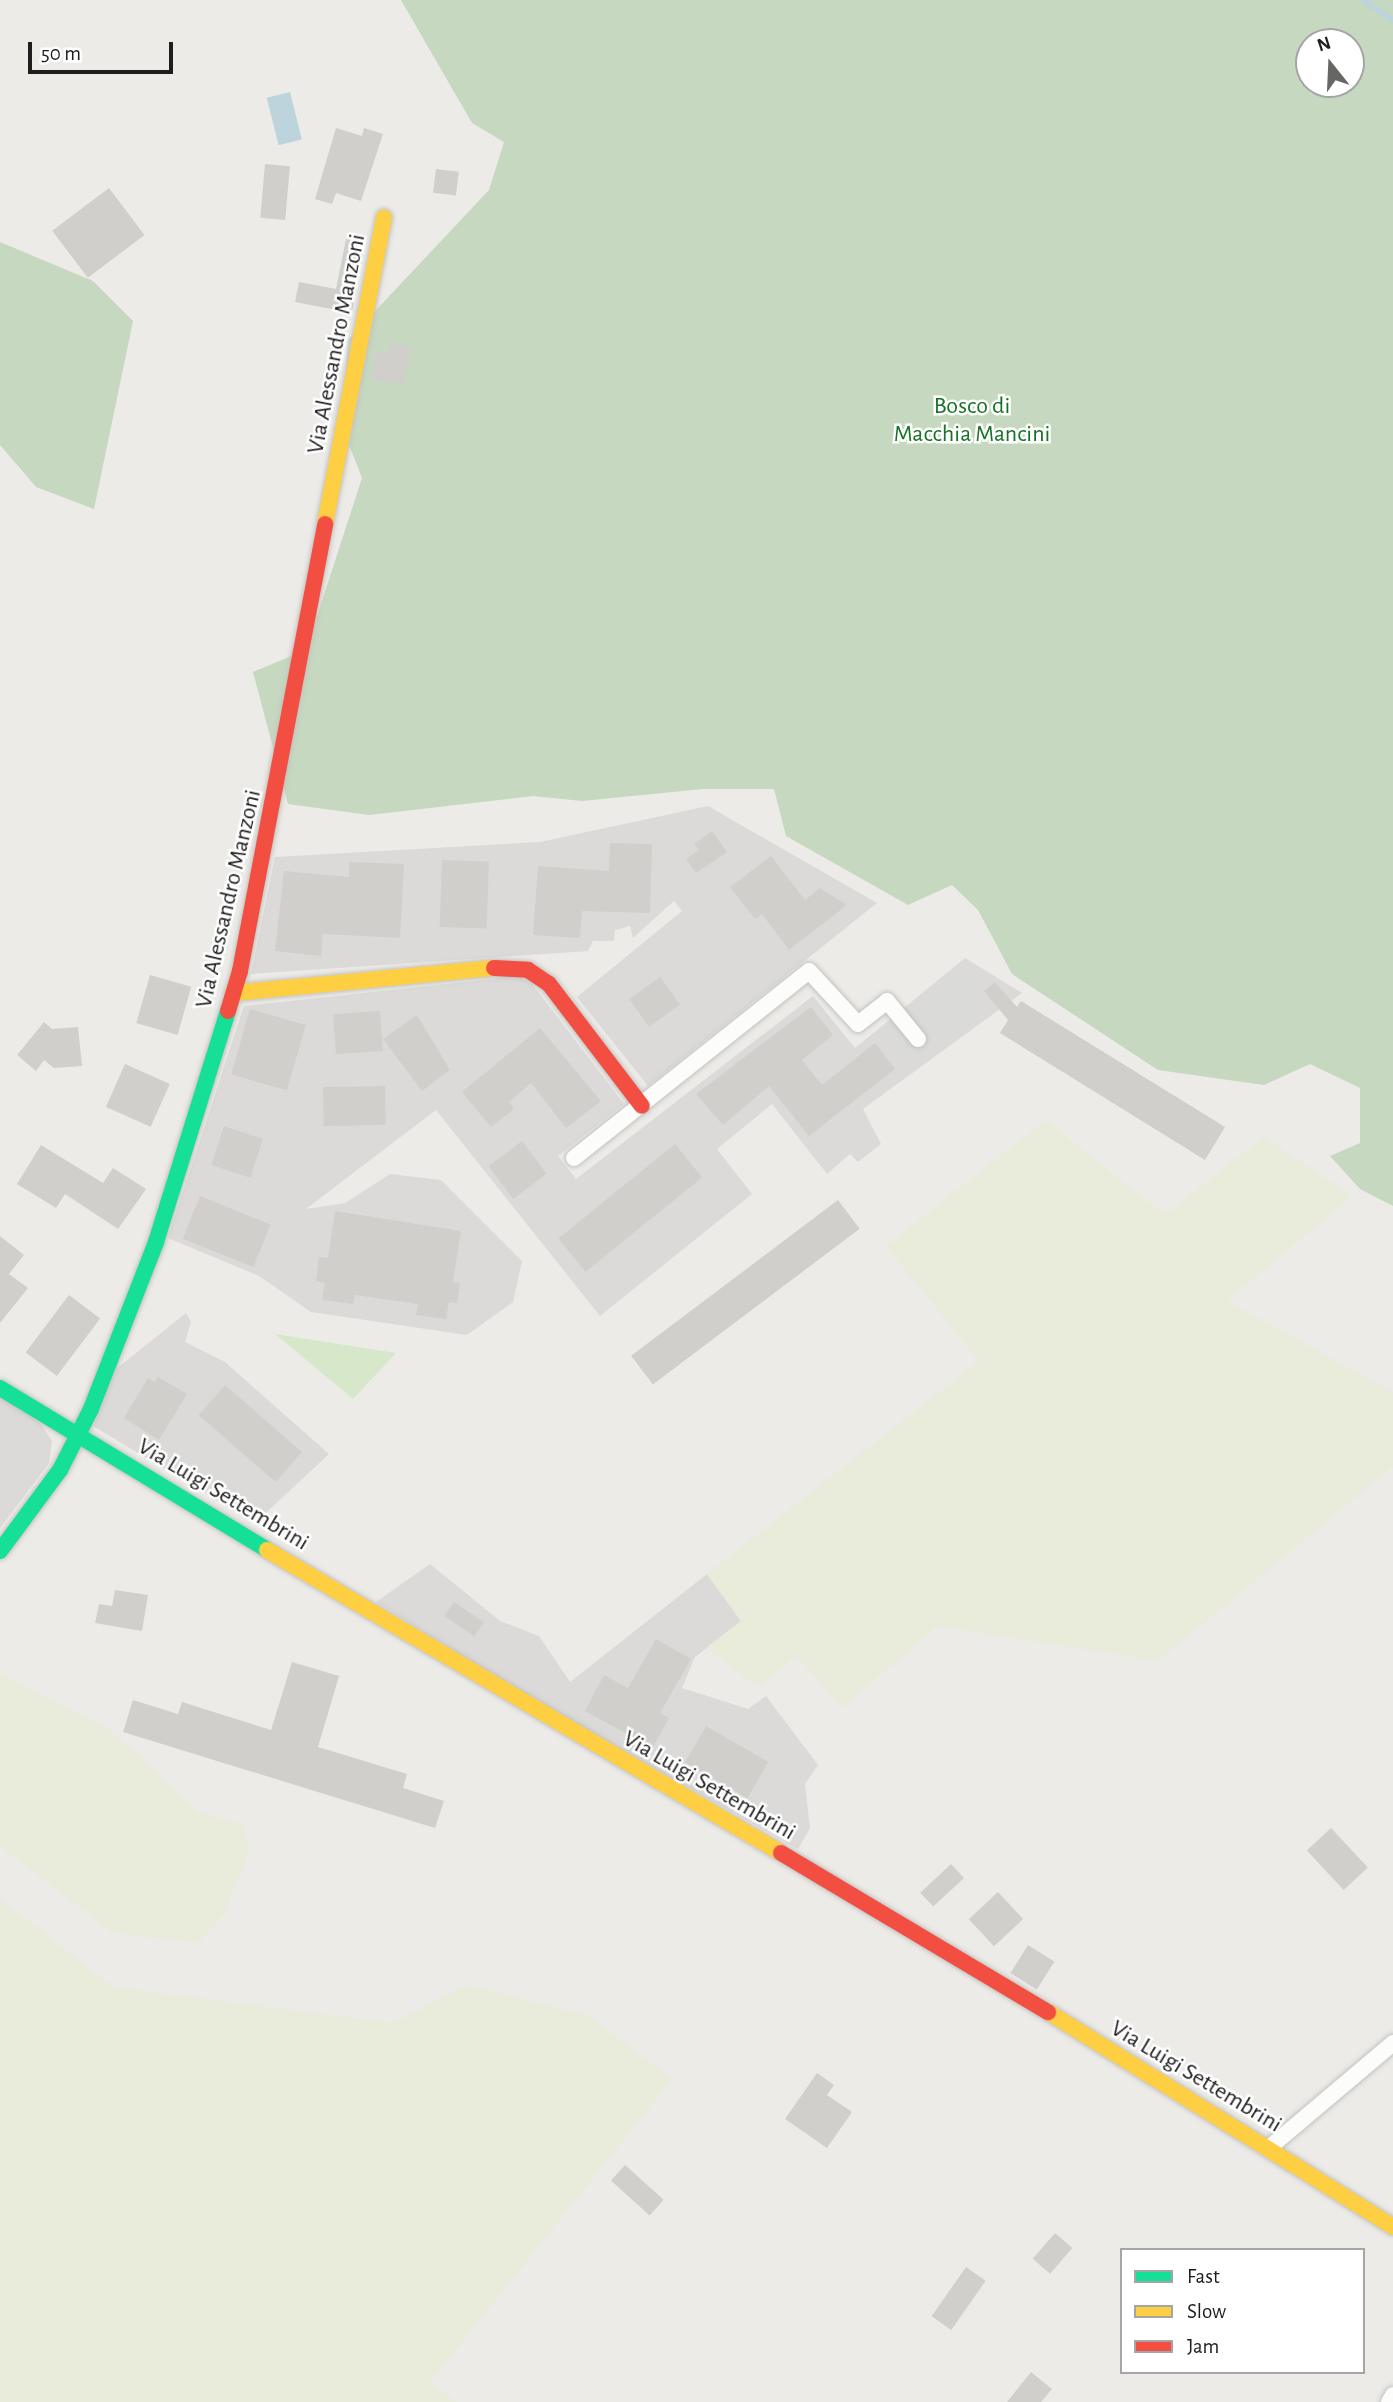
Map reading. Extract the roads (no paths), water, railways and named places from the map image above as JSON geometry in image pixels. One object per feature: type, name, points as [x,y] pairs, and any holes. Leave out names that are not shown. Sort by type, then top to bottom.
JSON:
[{"type":"street","name":"Via Alessandro Manzoni","points":[[0,1551],[78,1437],[156,1242],[233,993],[271,824],[384,218]]},
{"type":"street","points":[[233,993],[502,967],[528,970],[549,984],[642,1106]]},
{"type":"street","points":[[574,1158],[809,971],[858,1024],[887,1002],[918,1040]]},
{"type":"street","name":"Via Luigi Settembrini","points":[[0,1388],[536,1713],[926,1936],[1154,2081],[1270,2147],[1393,2227]]},
{"type":"street","points":[[1270,2147],[1393,2043]]},
{"type":"street","points":[[1389,2402],[1393,2395]]},
{"type":"water","points":[[290,92],[302,140],[279,145],[267,98]]},
{"type":"waterway","points":[[1363,0],[1393,20]]},
{"type":"park label","name":"Bosco di Macchia Mancini","points":[[972,421]]}]
